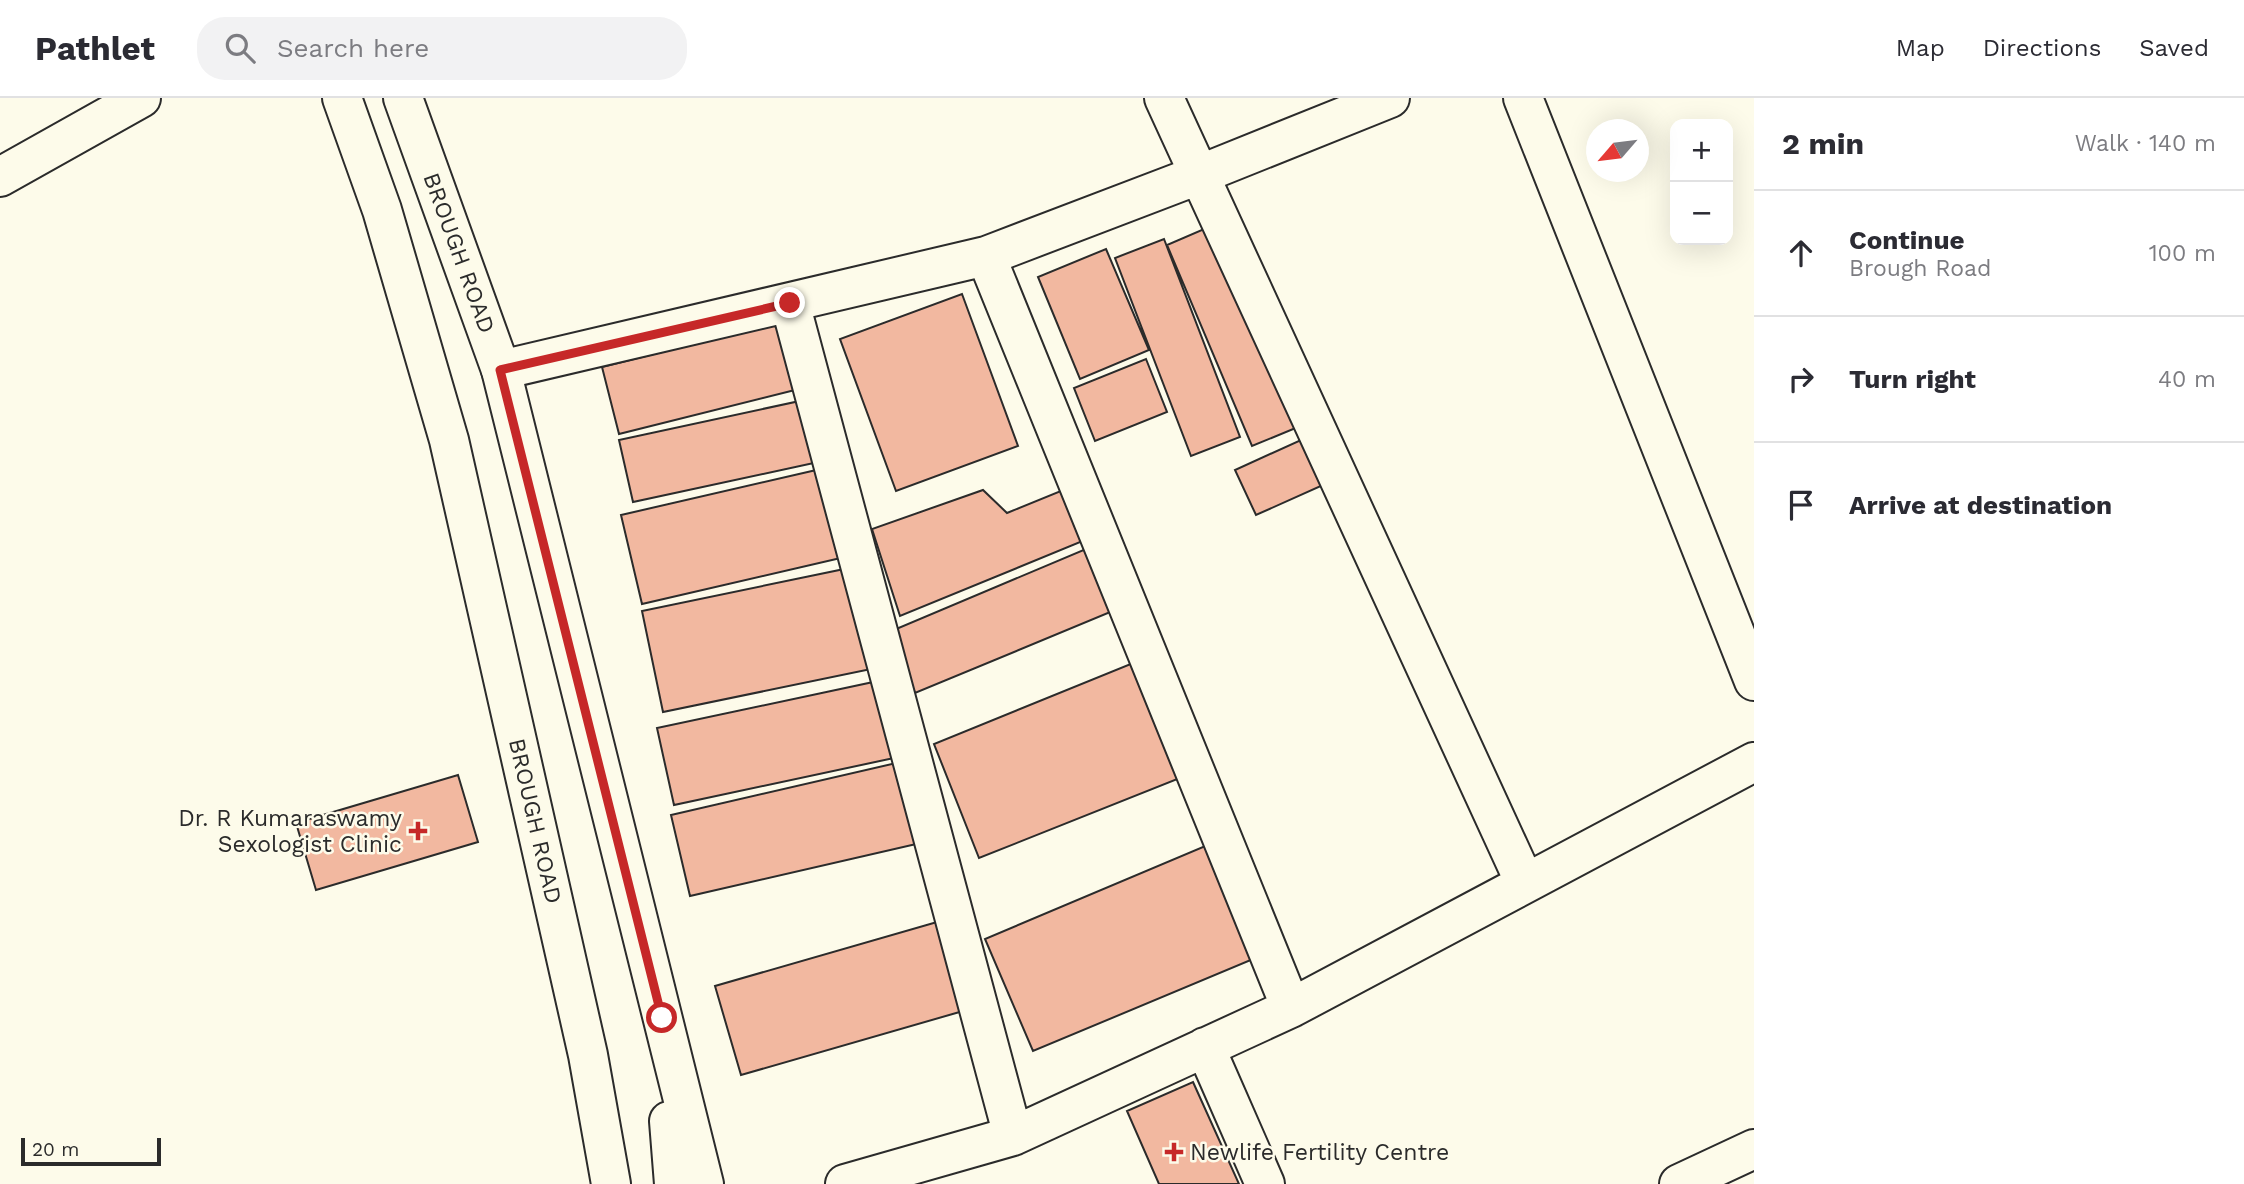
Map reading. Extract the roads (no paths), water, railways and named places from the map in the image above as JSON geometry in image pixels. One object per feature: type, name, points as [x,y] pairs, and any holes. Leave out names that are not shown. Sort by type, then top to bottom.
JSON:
[{"type":"street","points":[[0,177],[141,98]]},
{"type":"street","name":"BROUGH ROAD","points":[[342,98],[382,210],[449,440],[588,1055],[611,1184]]},
{"type":"street","name":"BROUGH ROAD","points":[[403,98],[500,370],[704,1184]]},
{"type":"street","points":[[1164,98],[1525,883]]},
{"type":"street","points":[[500,370],[986,256],[1390,98]]},
{"type":"street","points":[[1523,98],[1754,681]]},
{"type":"street","points":[[986,256],[1291,1008]]},
{"type":"street","points":[[790,303],[1013,1136]]},
{"type":"street","points":[[845,1184],[1013,1136],[1205,1048],[1291,1008],[1754,762]]},
{"type":"street","points":[[662,1018],[674,1184]]},
{"type":"street","points":[[1205,1048],[1265,1184]]},
{"type":"street","points":[[588,1055],[630,1184]]},
{"type":"street","points":[[1679,1184],[1754,1149]]},
{"type":"place","name":"Dr. R Kumaraswamy Sexologist Clinic","points":[[418,831]]},
{"type":"place","name":"Newlife Fertility Centre","points":[[1174,1152]]}]
